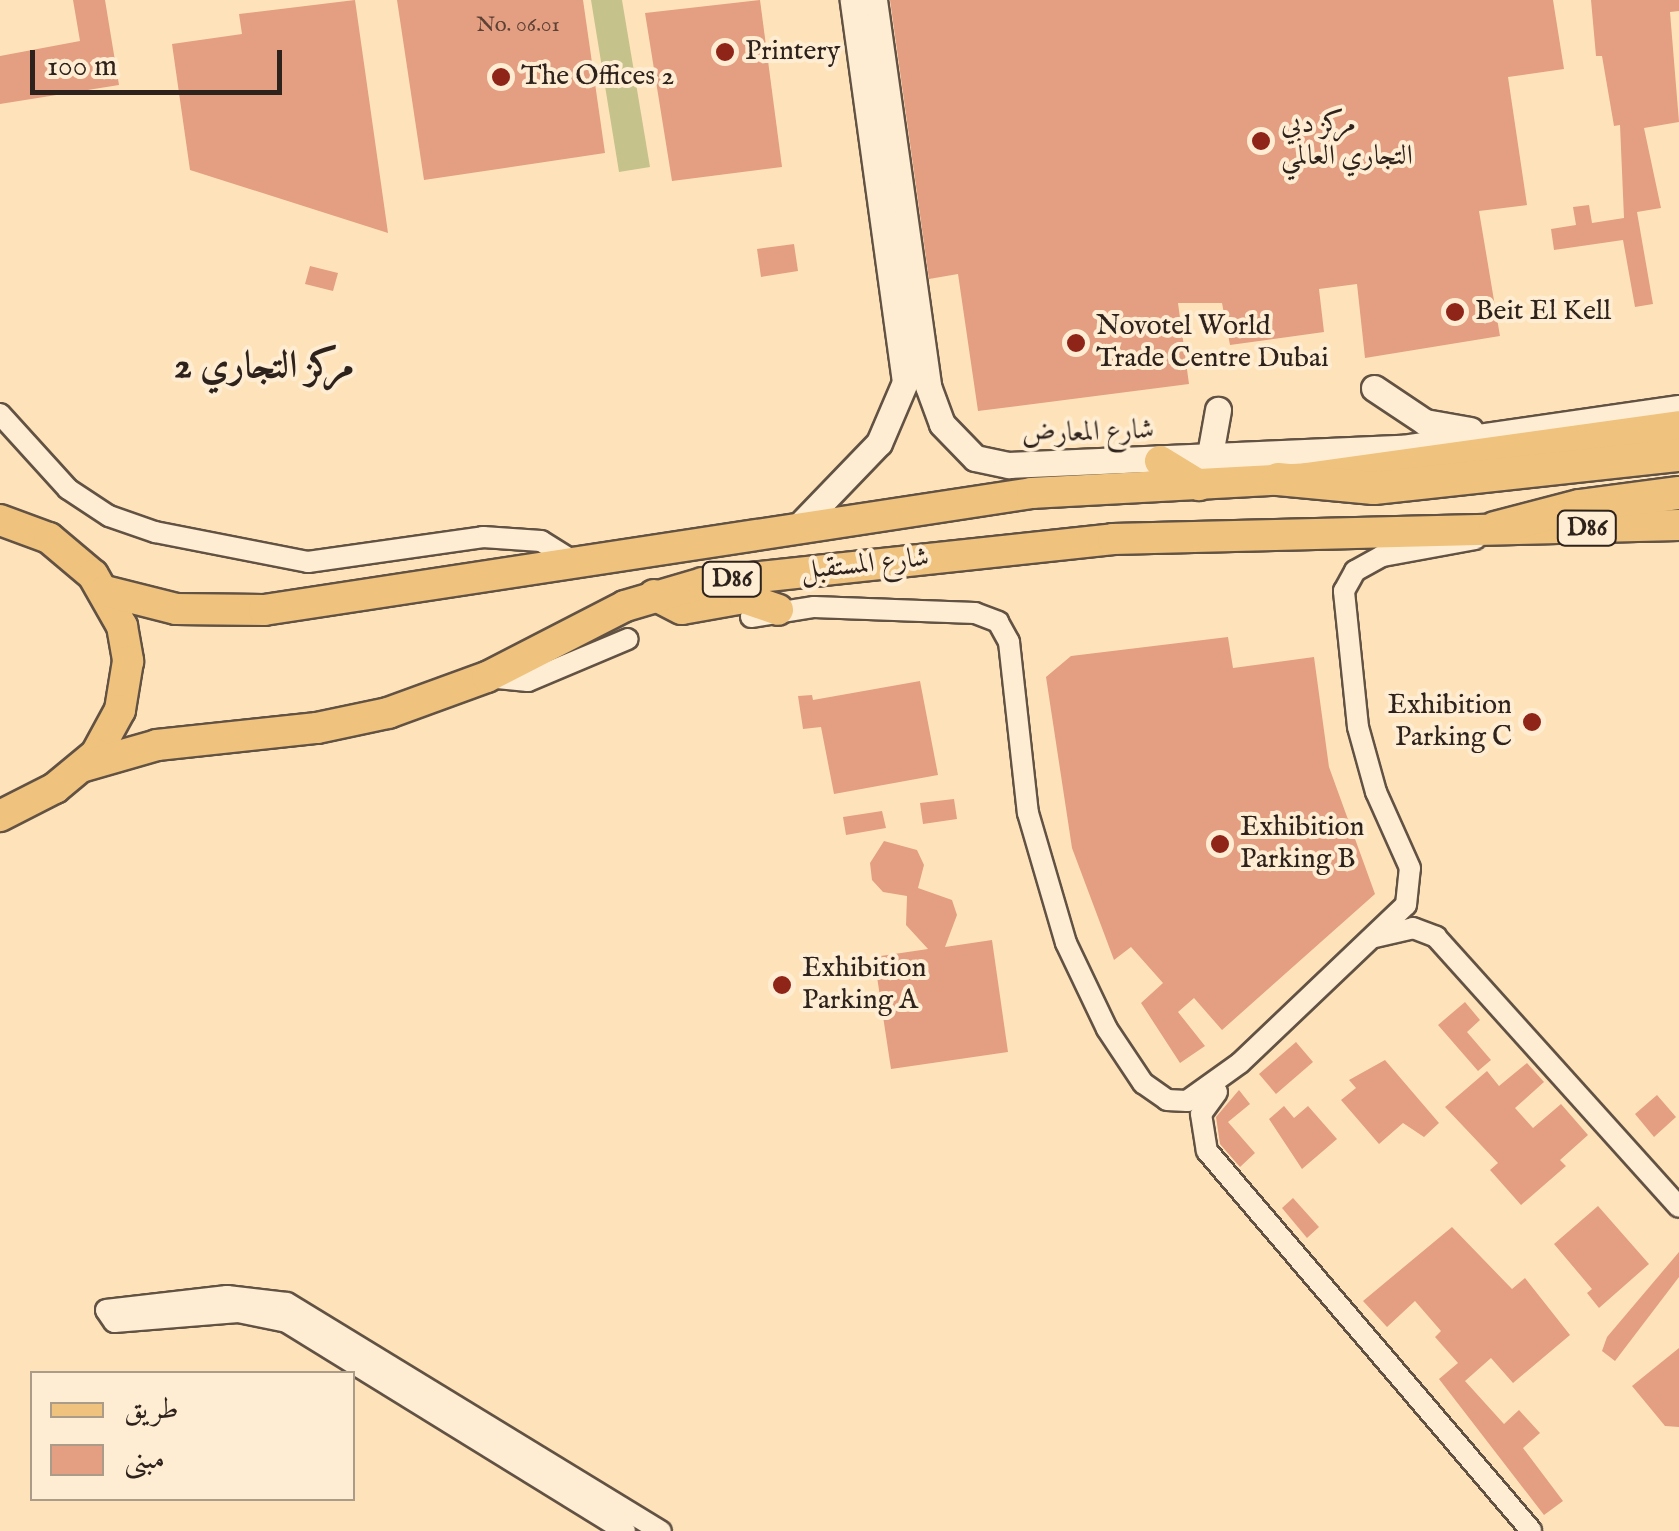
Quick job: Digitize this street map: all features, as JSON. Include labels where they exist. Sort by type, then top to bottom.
[{"type":"highway","points":[[1278,479],[1374,488],[1679,456]]},
{"type":"highway","points":[[1495,528],[1579,506],[1679,492]]},
{"type":"main road","name":"شارع المستقبل","points":[[105,591],[176,609],[237,612],[570,559],[1204,472],[1278,479],[1457,461],[1679,426]]},
{"type":"main road","points":[[1160,461],[1204,472]]},
{"type":"main road","points":[[949,506],[997,551]]},
{"type":"main road","points":[[0,520],[65,548],[105,591],[122,626],[127,677],[114,726],[84,766],[0,816]]},
{"type":"main road","name":"شارع المستقبل","points":[[84,766],[186,740],[352,721],[487,678],[654,595],[723,580],[1113,539],[1336,538],[1495,528],[1679,524]]},
{"type":"main road","points":[[654,595],[682,609],[744,598],[764,614]]},
{"type":"street","points":[[789,528],[879,443],[905,382],[853,0]]},
{"type":"street","name":"شارع المعارض","points":[[874,0],[928,386],[942,424],[965,452],[997,465],[1160,461]]},
{"type":"street","points":[[1374,388],[1400,410],[1438,426],[1520,430]]},
{"type":"street","points":[[1218,410],[1204,472],[1679,408]]},
{"type":"street","points":[[0,414],[25,449],[68,489],[109,516],[156,532],[308,562],[477,537],[541,541],[570,559]]},
{"type":"street","points":[[764,614],[975,612],[998,622],[1009,642],[1035,846],[1066,944],[1107,1028],[1143,1083],[1167,1100],[1196,1098],[1240,1063],[1406,905],[1412,878],[1358,726],[1344,591],[1361,565],[1457,545],[1495,528]]},
{"type":"street","points":[[487,678],[528,680],[628,639]]},
{"type":"street","points":[[1374,938],[1413,928],[1436,937],[1679,1207]]},
{"type":"street","points":[[1240,1063],[1205,1105],[1200,1124],[1208,1151],[1532,1531]]},
{"type":"street","points":[[625,1531],[287,1322],[238,1312],[114,1322],[106,1310],[228,1296],[297,1307],[661,1531]]},
{"type":"shaded area","points":[[591,0],[622,0],[650,167],[619,172]]},
{"type":"building","points":[[73,0],[105,0],[119,85],[0,104],[0,56],[80,41]]},
{"type":"building","points":[[355,0],[388,233],[190,170],[172,44],[242,34],[239,14]]},
{"type":"building","name":"The Offices 2","points":[[397,0],[583,0],[605,153],[424,180]]},
{"type":"building","points":[[760,0],[782,167],[672,181],[645,13]]},
{"type":"building","name":"مركز دبي التجاري العالمي","points":[[890,0],[1553,0],[1564,69],[1508,77],[1527,205],[1479,211],[1500,336],[1365,358],[1357,284],[1319,289],[1324,332],[1230,345],[1222,303],[1178,303],[1189,384],[978,411],[958,274],[929,279]]},
{"type":"building","points":[[1591,0],[1679,0],[1679,11],[1670,12],[1679,122],[1644,128],[1661,208],[1637,212],[1653,304],[1635,307],[1623,240],[1554,250],[1551,229],[1576,225],[1573,207],[1589,205],[1592,223],[1624,218],[1620,125],[1614,126],[1602,56],[1596,56]]},
{"type":"building","points":[[794,244],[798,271],[761,277],[757,249]]},
{"type":"building","points":[[310,266],[338,273],[333,291],[305,284]]},
{"type":"building","name":"Exhibition Parking B","points":[[1228,637],[1233,668],[1314,657],[1329,767],[1375,894],[1222,1030],[1194,998],[1178,1012],[1205,1046],[1180,1063],[1141,1003],[1163,983],[1131,947],[1114,960],[1072,848],[1046,677],[1071,656]]},
{"type":"building","points":[[920,681],[938,775],[834,794],[821,727],[803,729],[798,696],[812,695],[813,700]]},
{"type":"building","points":[[954,799],[957,819],[923,824],[920,803]]},
{"type":"building","points":[[882,811],[886,828],[846,835],[843,817]]},
{"type":"building","points":[[884,841],[917,850],[924,865],[918,888],[952,900],[957,915],[945,947],[992,940],[1008,1052],[891,1069],[874,957],[928,949],[906,925],[907,896],[883,892],[872,880],[870,863]]},
{"type":"building","points":[[1465,1002],[1480,1020],[1467,1032],[1491,1060],[1478,1071],[1438,1025]]},
{"type":"building","points":[[1296,1042],[1313,1062],[1276,1094],[1259,1074]]},
{"type":"building","points":[[1385,1060],[1439,1123],[1424,1137],[1403,1123],[1379,1144],[1341,1100],[1356,1088],[1349,1080]]},
{"type":"building","points":[[1527,1063],[1544,1082],[1515,1108],[1533,1128],[1561,1104],[1588,1135],[1560,1160],[1566,1166],[1521,1205],[1490,1170],[1498,1163],[1445,1107],[1487,1071],[1499,1086]]},
{"type":"building","points":[[1239,1090],[1250,1104],[1228,1122],[1255,1153],[1240,1167],[1220,1144],[1216,1117]]},
{"type":"building","points":[[1657,1095],[1676,1117],[1654,1137],[1635,1114]]},
{"type":"building","points":[[1284,1106],[1294,1118],[1308,1106],[1337,1139],[1302,1169],[1269,1119]]},
{"type":"building","points":[[1293,1198],[1319,1227],[1307,1238],[1282,1208]]},
{"type":"building","points":[[1598,1206],[1649,1264],[1599,1308],[1587,1293],[1592,1289],[1554,1244]]},
{"type":"building","points":[[1452,1227],[1512,1289],[1525,1278],[1570,1335],[1513,1383],[1491,1358],[1465,1381],[1504,1424],[1519,1410],[1540,1433],[1523,1448],[1563,1501],[1544,1515],[1439,1379],[1458,1363],[1435,1337],[1441,1331],[1415,1301],[1387,1327],[1363,1301]]},
{"type":"building","points":[[1679,1252],[1679,1277],[1615,1361],[1602,1351],[1607,1337]]},
{"type":"building","points":[[1679,1348],[1679,1427],[1665,1426],[1632,1386]]},
{"type":"place","name":"Printery","points":[[725,52]]},
{"type":"place","name":"The Offices 2","points":[[501,77]]},
{"type":"place","name":"مركز دبي التجاري العالمي","points":[[1261,141]]},
{"type":"place","name":"Beit El Kell","points":[[1455,312]]},
{"type":"place","name":"Novotel World Trade Centre Dubai","points":[[1076,343]]},
{"type":"place","name":"Exhibition Parking C","points":[[1532,722]]},
{"type":"place","name":"Exhibition Parking B","points":[[1220,844]]},
{"type":"place","name":"Exhibition Parking A","points":[[782,985]]},
{"type":"district","name":"مركز التجاري 2","points":[[264,368]]}]
